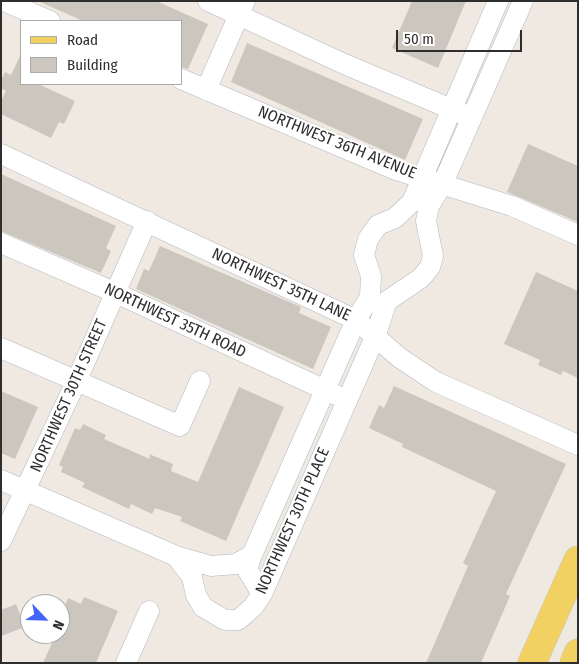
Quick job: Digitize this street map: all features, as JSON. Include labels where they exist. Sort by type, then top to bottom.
[{"type":"main road","points":[[532,663],[578,560]]},
{"type":"main road","points":[[574,663],[578,653]]},
{"type":"street","points":[[4,1],[48,20]]},
{"type":"street","points":[[208,1],[241,8],[472,118]]},
{"type":"street","name":"NORTHWEST 30TH PLACE","points":[[176,556],[211,566],[236,564],[252,556],[356,320],[370,297],[371,276],[364,255],[368,239],[378,225],[395,218],[412,202],[498,1]]},
{"type":"street","name":"NORTHWEST 30TH PLACE","points":[[176,556],[192,577],[196,595],[203,607],[225,620],[238,620],[253,607],[262,594],[375,337],[387,301],[422,278],[430,267],[433,256],[426,221],[429,206],[443,183],[523,1]]},
{"type":"street","points":[[206,90],[241,8]]},
{"type":"street","name":"NORTHWEST 36TH AVENUE","points":[[182,79],[396,170],[443,183],[512,206],[578,235]]},
{"type":"street","name":"NORTHWEST 35TH LANE","points":[[1,154],[356,320],[400,358],[436,382],[578,445]]},
{"type":"street","name":"NORTHWEST 30TH STREET","points":[[1,541],[76,382],[146,222]]},
{"type":"street","name":"NORTHWEST 35TH ROAD","points":[[1,244],[116,293],[324,391],[348,399]]},
{"type":"street","points":[[1,348],[180,426],[200,382]]},
{"type":"street","points":[[1,480],[176,556]]},
{"type":"street","points":[[252,556],[247,569],[262,594]]},
{"type":"street","points":[[126,663],[149,611]]},
{"type":"building","points":[[38,1],[156,1],[208,24],[188,69],[182,67],[182,20],[81,20]]},
{"type":"building","points":[[412,1],[466,1],[438,68],[392,48]]},
{"type":"building","points":[[247,43],[423,119],[405,160],[231,82]]},
{"type":"building","points":[[20,56],[20,85],[40,85],[75,101],[64,124],[59,122],[51,138],[1,114],[1,101],[6,91],[1,88],[1,80],[5,72],[11,75]]},
{"type":"building","points":[[528,144],[578,166],[578,222],[507,192]]},
{"type":"building","points":[[1,174],[116,226],[106,248],[111,251],[101,273],[1,231]]},
{"type":"building","points":[[160,246],[301,307],[299,313],[331,327],[313,369],[136,289],[144,269],[149,271]]},
{"type":"building","points":[[536,272],[578,291],[578,378],[563,371],[561,375],[538,365],[540,360],[504,344]]},
{"type":"building","points":[[394,386],[566,464],[506,594],[510,596],[481,663],[426,663],[468,566],[463,563],[496,491],[402,447],[403,444],[369,428],[379,405],[384,408]]},
{"type":"building","points":[[239,387],[284,407],[226,541],[180,521],[182,517],[155,508],[152,514],[131,504],[129,509],[82,487],[85,483],[61,472],[63,467],[59,465],[75,428],[80,430],[83,424],[106,435],[104,439],[150,459],[149,454],[173,464],[171,471],[198,482]]},
{"type":"building","points":[[1,391],[38,407],[15,459],[1,453]]},
{"type":"building","points":[[84,597],[118,611],[96,663],[43,663],[52,644],[70,644],[70,599],[81,604]]},
{"type":"building","points":[[16,604],[20,614],[20,629],[1,636],[1,610]]}]
